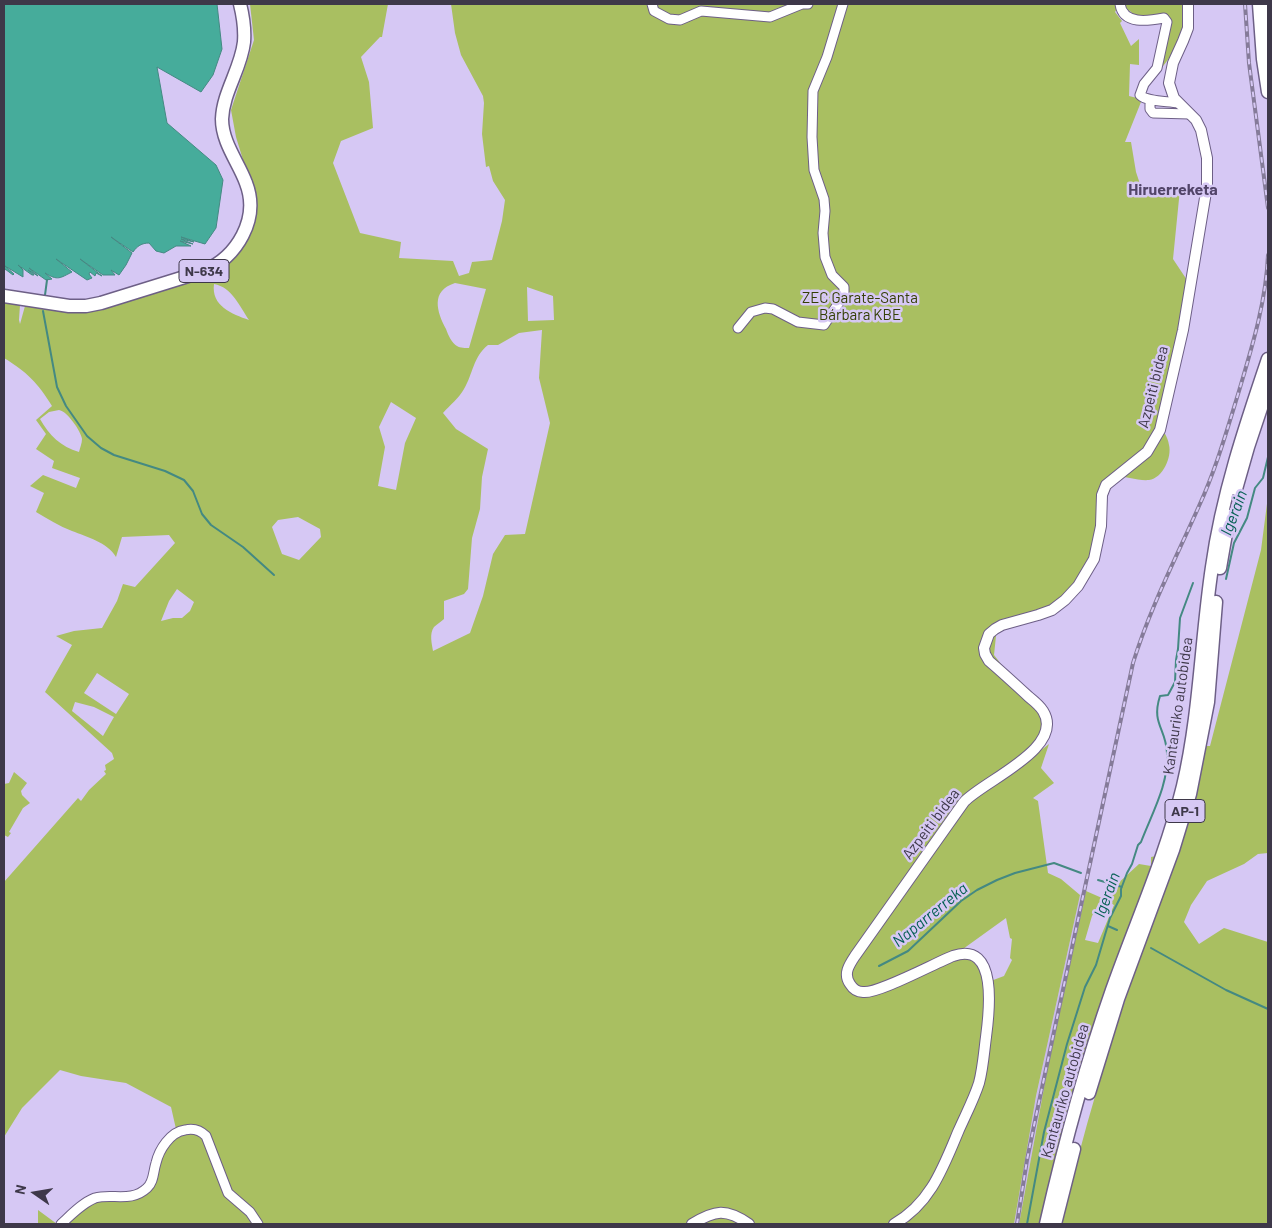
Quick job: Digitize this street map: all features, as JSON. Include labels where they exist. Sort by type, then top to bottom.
[{"type":"highway","name":"N-634","points":[[4,296],[69,306],[96,305],[206,270],[221,262],[232,252],[244,233],[251,207],[246,183],[227,142],[222,122],[224,101],[244,42],[240,4]]},
{"type":"highway","points":[[1259,4],[1262,59],[1268,92]]},
{"type":"highway","points":[[1268,4],[1268,26]]},
{"type":"highway","name":"Kantauriko autobidea","points":[[1046,1224],[1068,1134],[1090,1059],[1116,978],[1164,850],[1180,796],[1199,699],[1208,601],[1217,533],[1224,498],[1239,445],[1268,359]]},
{"type":"highway","name":"Kantauriko autobidea","points":[[1056,1224],[1079,1129],[1100,1055],[1128,972],[1171,856],[1190,794],[1208,702],[1216,603],[1226,534],[1243,464],[1268,387]]},
{"type":"main road","points":[[1170,86],[1170,73],[1173,63],[1188,28],[1188,4]]},
{"type":"main road","name":"Azpeiti bidea","points":[[894,1224],[918,1206],[935,1183],[977,1087],[982,1066],[989,1010],[988,979],[979,961],[971,955],[964,954],[954,955],[871,992],[861,992],[852,988],[848,980],[847,971],[855,956],[962,804],[977,790],[1037,748],[1045,733],[1046,718],[1043,710],[989,661],[984,648],[989,634],[1002,625],[1038,616],[1052,610],[1078,586],[1094,558],[1101,526],[1102,495],[1106,486],[1147,452],[1160,430],[1183,330],[1207,186],[1205,143],[1201,130],[1196,120],[1178,103],[1170,86]]},
{"type":"main road","points":[[692,1224],[709,1214],[721,1212],[735,1215],[749,1224]]},
{"type":"street","points":[[652,4],[654,12],[668,19],[680,20],[701,12],[770,17],[802,4],[808,4]]},
{"type":"street","points":[[738,328],[751,312],[765,308],[773,309],[798,322],[824,325],[844,295],[844,288],[832,275],[825,257],[823,234],[824,199],[814,170],[812,137],[814,91],[827,57],[843,4]]},
{"type":"street","points":[[1120,4],[1121,11],[1130,19],[1144,21],[1164,18],[1167,22],[1158,68],[1144,84],[1140,95],[1144,99],[1178,103]]},
{"type":"street","points":[[1160,100],[1170,86]]},
{"type":"street","points":[[1150,100],[1152,113],[1190,114]]},
{"type":"street","points":[[61,1224],[76,1210],[94,1199],[130,1196],[146,1189],[152,1182],[156,1161],[165,1144],[176,1132],[189,1129],[199,1131],[206,1136],[227,1191],[233,1199],[250,1212],[258,1224]]},
{"type":"shaded area","points":[[4,4],[217,4],[222,49],[213,75],[201,92],[157,67],[167,123],[216,165],[223,180],[216,228],[205,244],[181,237],[194,242],[181,239],[193,244],[180,241],[191,246],[176,246],[164,253],[156,251],[149,243],[146,243],[140,245],[133,252],[111,237],[132,253],[119,275],[111,270],[115,275],[103,275],[80,259],[102,276],[96,273],[95,276],[90,272],[89,274],[92,278],[87,280],[56,259],[72,272],[59,278],[45,273],[52,279],[46,280],[29,268],[38,276],[28,270],[34,275],[32,275],[18,265],[23,270],[23,277],[5,266],[14,274],[5,269],[4,273]]},
{"type":"shaded area","points":[[1086,891],[1048,1066],[1019,1224],[1014,1224],[1029,1131],[1044,1059],[1080,895]]},
{"type":"green space","name":"ZEC Garate-Santa Bárbara KBE","points":[[250,4],[388,4],[382,37],[361,57],[369,82],[373,128],[341,141],[333,163],[360,233],[401,242],[399,258],[453,261],[459,276],[469,273],[472,262],[492,260],[502,221],[505,200],[493,181],[489,166],[486,167],[482,134],[483,96],[461,55],[455,33],[451,4],[1184,4],[1182,32],[1176,48],[1159,71],[1170,24],[1134,15],[1130,11],[1118,7],[1115,12],[1122,21],[1120,23],[1131,46],[1139,39],[1139,65],[1130,64],[1129,96],[1137,98],[1141,102],[1125,142],[1131,142],[1136,172],[1143,193],[1180,189],[1173,259],[1189,283],[1157,420],[1168,442],[1170,450],[1168,461],[1158,475],[1149,480],[1114,476],[1099,513],[1089,561],[1068,591],[1051,605],[995,623],[994,655],[1044,716],[1035,755],[1049,744],[1041,768],[1054,783],[1033,798],[1038,801],[1048,873],[1061,879],[1080,895],[1036,1096],[1014,1224],[57,1224],[76,1207],[137,1190],[144,1186],[149,1180],[157,1148],[176,1129],[171,1107],[126,1083],[81,1076],[60,1070],[22,1108],[4,1137],[4,882],[78,798],[81,801],[89,790],[106,774],[104,771],[106,770],[105,765],[114,759],[112,753],[45,692],[72,645],[56,636],[74,631],[102,628],[117,601],[123,584],[135,587],[175,543],[169,535],[122,537],[116,557],[102,544],[63,527],[36,512],[44,493],[30,486],[43,475],[76,488],[80,478],[52,468],[54,461],[36,449],[46,434],[36,420],[52,406],[31,379],[4,358],[4,302],[20,305],[20,324],[25,306],[71,313],[91,311],[215,273],[236,257],[247,240],[253,224],[248,176],[236,137],[231,110],[254,40]],"holes":[[[455,283],[486,289],[469,348],[458,347],[450,339],[438,309],[439,297],[442,291]],[[214,284],[231,293],[249,320],[230,312],[216,298]],[[527,287],[553,296],[554,320],[528,321]],[[542,330],[539,378],[550,423],[525,534],[505,535],[493,554],[483,596],[470,633],[433,651],[432,633],[434,627],[444,619],[444,601],[464,594],[468,589],[472,538],[480,509],[482,477],[488,449],[456,429],[443,413],[462,392],[476,360],[488,345],[498,345],[519,333]],[[391,402],[416,418],[405,443],[396,490],[378,486],[385,447],[379,427]],[[59,410],[66,414],[81,435],[82,441],[79,452],[56,440],[40,419],[49,412]],[[298,517],[320,529],[321,537],[299,560],[282,554],[272,527],[278,520]],[[177,589],[194,602],[190,611],[182,618],[161,621],[169,601]],[[97,673],[129,694],[116,714],[84,693]],[[75,702],[94,707],[114,717],[103,736],[72,711]],[[1006,918],[1010,938],[1012,939],[1010,958],[1012,960],[1004,976],[988,982],[986,971],[964,954],[956,954]]]},
{"type":"green space","points":[[1268,496],[1268,853],[1258,854],[1244,864],[1207,881],[1191,905],[1184,922],[1199,944],[1224,928],[1268,942],[1268,1224],[1062,1224],[1078,1157],[1107,1057],[1144,945],[1185,833],[1206,746],[1210,746],[1261,550]]},
{"type":"green space","points":[[14,772],[27,783],[21,791],[22,795],[30,803],[23,808],[8,837],[4,835],[4,784],[9,783]]},
{"type":"green space","points":[[1156,856],[1114,968],[1041,1224],[1019,1224],[1048,1066],[1086,891],[1102,898],[1139,864],[1151,866],[1151,857]],"holes":[[[1102,898],[1114,905],[1098,943],[1085,940],[1092,916]]]},
{"type":"green space","points":[[38,1210],[57,1224],[38,1224]]},
{"type":"waterway","points":[[45,295],[47,280]]},
{"type":"waterway","points":[[43,311],[57,387],[66,406],[87,436],[101,448],[114,455],[165,471],[184,480],[193,491],[202,514],[211,525],[243,547],[274,575]]},
{"type":"waterway","name":"Igerain","points":[[1226,579],[1234,543],[1247,518],[1255,488],[1263,478],[1268,457]]},
{"type":"waterway","name":"Igerain","points":[[1027,1224],[1044,1132],[1067,1044],[1085,987],[1096,965],[1110,918],[1121,896],[1121,889],[1127,873],[1163,787],[1167,753],[1158,720],[1158,705],[1160,696],[1168,695],[1175,682],[1180,618],[1193,583]]},
{"type":"waterway","name":"Naparrerreka","points":[[879,966],[908,951],[961,901],[997,880],[1015,873],[1054,863],[1081,873]]},
{"type":"waterway","name":"Naparrerreka","points":[[1098,880],[1122,887]]},
{"type":"waterway","points":[[1108,926],[1117,930]]},
{"type":"waterway","points":[[1151,948],[1226,990],[1268,1009]]},
{"type":"railway","points":[[1245,4],[1249,63],[1268,208]]},
{"type":"railway","points":[[1017,1224],[1036,1116],[1133,663],[1155,603],[1205,492],[1221,449],[1258,324],[1267,273],[1268,255]]},
{"type":"district","name":"Hiruerreketa","points":[[1173,190]]}]
